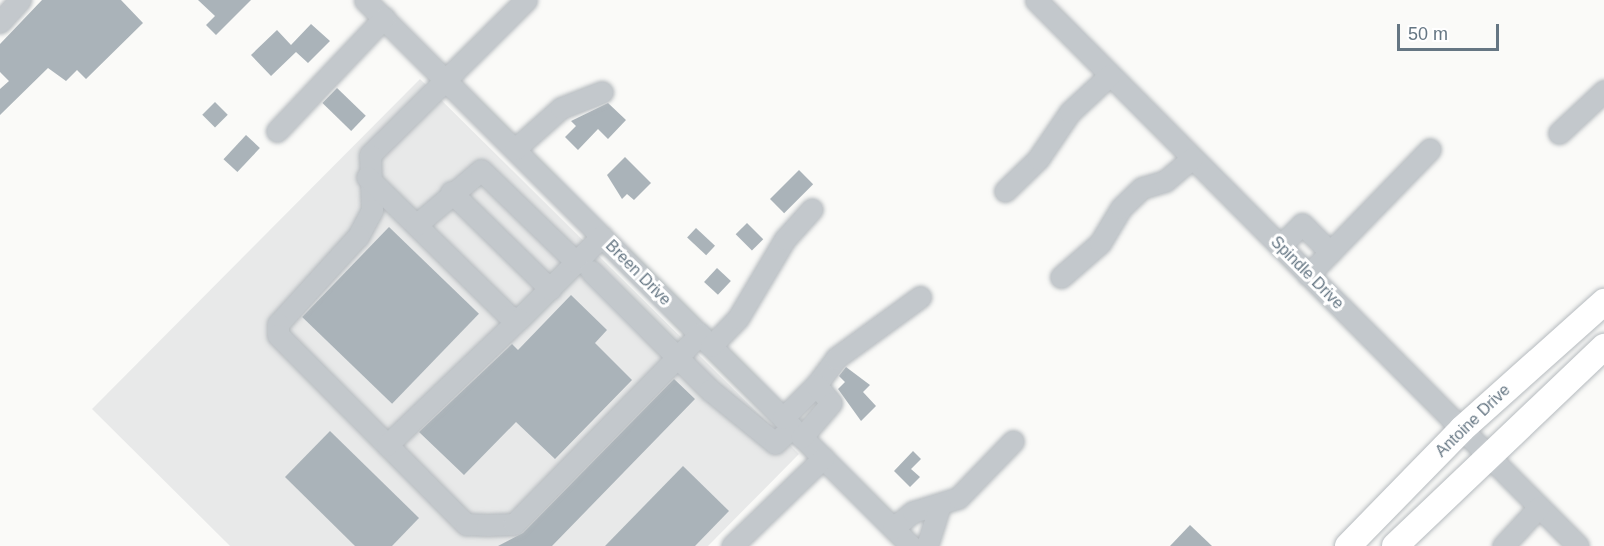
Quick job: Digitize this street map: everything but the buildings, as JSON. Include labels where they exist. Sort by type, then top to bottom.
[{"type":"main road","name":"Antoine Drive","points":[[1348,546],[1462,429],[1604,302]]},
{"type":"main road","name":"Antoine Drive","points":[[1395,546],[1487,455],[1604,347]]},
{"type":"street","points":[[0,22],[20,0]]},
{"type":"street","name":"Breen Drive","points":[[365,0],[911,546]]},
{"type":"street","points":[[526,0],[370,155],[367,177],[372,210],[358,236],[278,324],[278,335],[466,524],[514,524],[678,357],[738,318],[785,239],[812,209]]},
{"type":"street","name":"Spindle Drive","points":[[1036,0],[1578,546]]},
{"type":"street","points":[[277,131],[384,18]]},
{"type":"street","points":[[1005,191],[1038,159],[1070,112],[1110,75]]},
{"type":"street","points":[[1559,133],[1604,91]]},
{"type":"street","points":[[515,149],[561,108],[602,92]]},
{"type":"street","points":[[1308,275],[1430,149]]},
{"type":"street","points":[[1061,277],[1100,243],[1121,208],[1142,188],[1165,181],[1192,158]]},
{"type":"street","points":[[416,225],[451,192],[481,170],[615,294],[710,390],[749,419],[775,443],[792,427],[831,403],[816,385],[836,358],[920,297]]},
{"type":"street","points":[[367,177],[509,316],[519,319]]},
{"type":"street","points":[[451,192],[550,289]]},
{"type":"street","points":[[1280,246],[1302,224],[1330,252]]},
{"type":"street","points":[[387,445],[550,289],[584,267],[602,236]]},
{"type":"street","points":[[615,294],[636,270]]},
{"type":"street","points":[[749,419],[767,401]]},
{"type":"street","points":[[893,528],[914,512],[940,505],[966,492],[1012,441]]},
{"type":"street","points":[[732,546],[823,458]]},
{"type":"street","points":[[927,546],[940,505]]},
{"type":"street","points":[[1503,546],[1539,507]]},
{"type":"shaded area","points":[[420,79],[799,454],[708,546],[230,546],[92,409]]}]
